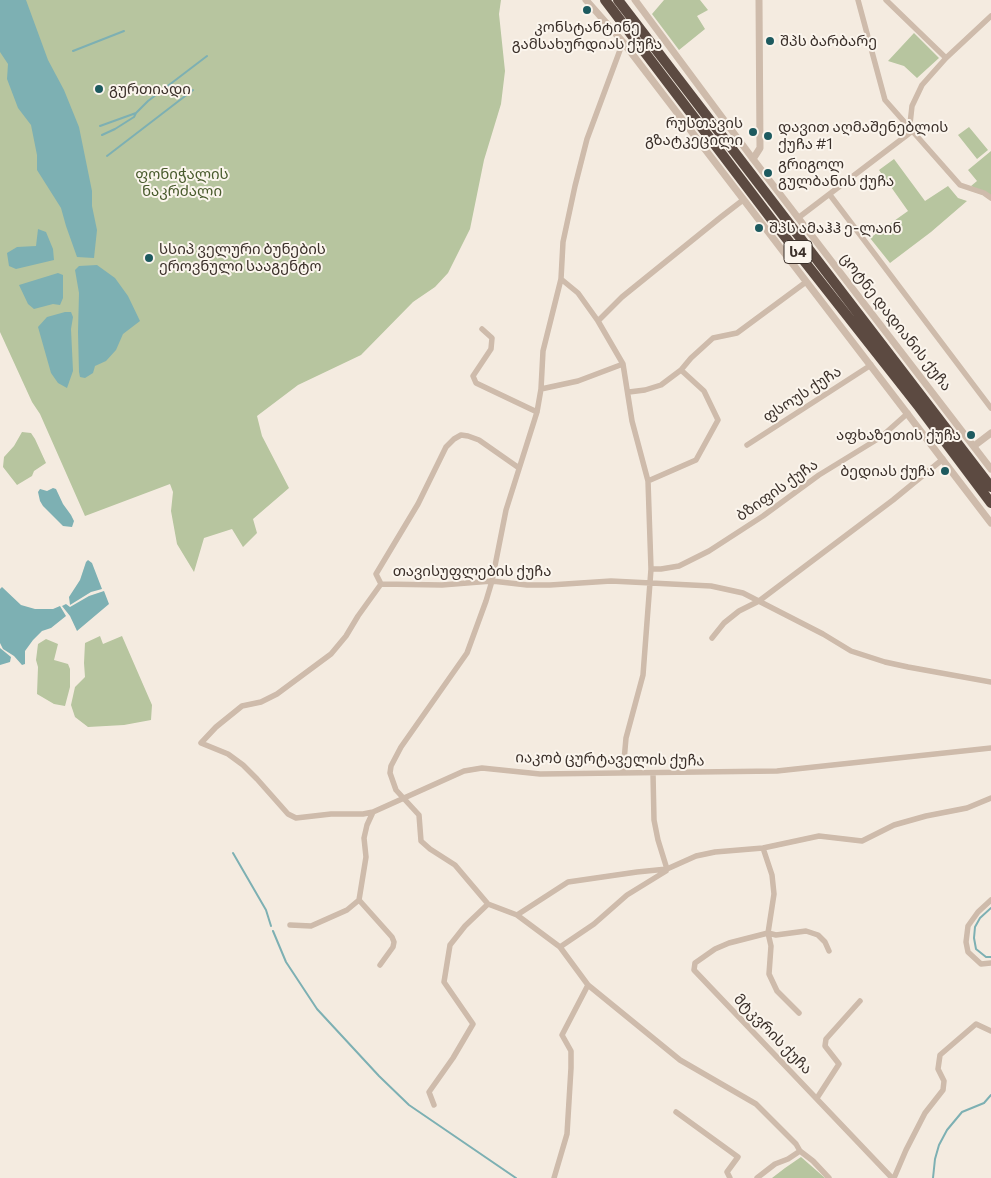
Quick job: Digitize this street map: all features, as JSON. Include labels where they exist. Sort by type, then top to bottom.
[{"type":"highway","points":[[598,0],[635,41]]},
{"type":"highway","name":"ს4","points":[[605,0],[775,224],[919,407],[991,503]]},
{"type":"highway","name":"ს4","points":[[618,0],[991,487]]},
{"type":"highway","points":[[624,0],[637,25]]},
{"type":"street","points":[[586,0],[623,42],[991,523]]},
{"type":"street","name":"ცოტნე დადიანის ქუჩა","points":[[635,0],[753,159],[991,469]]},
{"type":"street","points":[[753,159],[760,148],[759,0]]},
{"type":"street","points":[[858,0],[881,92],[885,100],[911,132],[920,138],[960,185],[984,193],[991,198]]},
{"type":"street","points":[[886,0],[946,58]]},
{"type":"street","points":[[911,132],[912,106],[916,95],[926,80],[946,58],[991,16]]},
{"type":"street","points":[[623,42],[587,139],[563,242],[561,279],[543,351],[541,390],[537,412],[506,510],[492,581],[467,654],[401,747],[391,766],[390,773],[396,790],[418,816],[421,841],[456,866],[488,904],[517,915],[560,948],[588,985],[680,1060],[756,1104],[796,1144],[800,1151],[830,1178]]},
{"type":"street","points":[[798,218],[911,132]]},
{"type":"street","points":[[830,195],[991,408]]},
{"type":"street","points":[[598,321],[630,291],[744,200]]},
{"type":"street","points":[[561,279],[578,293],[598,321],[623,364],[629,392],[632,422],[648,481],[651,569],[643,675],[626,738],[622,772]]},
{"type":"street","points":[[629,392],[661,385],[681,370],[713,338],[737,333],[806,282]]},
{"type":"street","points":[[482,329],[492,338],[491,349],[473,376],[476,382],[537,412]]},
{"type":"street","points":[[541,390],[578,382],[623,364]]},
{"type":"street","name":"ფსოუს ქუჩა","points":[[747,445],[871,365]]},
{"type":"street","points":[[648,481],[696,460],[718,420],[704,391],[681,370]]},
{"type":"street","name":"ბზიფის ქუჩა","points":[[651,569],[679,566],[709,551],[881,436],[908,413]]},
{"type":"street","points":[[974,446],[991,434]]},
{"type":"street","points":[[381,584],[376,574],[418,504],[446,447],[454,439],[461,435],[479,440],[519,468]]},
{"type":"street","points":[[712,638],[724,623],[739,612],[760,601],[893,500],[943,459]]},
{"type":"street","name":"თავისუფლების ქუჩა","points":[[373,812],[296,818],[288,814],[258,779],[243,765],[228,754],[202,743],[216,727],[242,706],[261,702],[277,694],[331,654],[346,636],[381,584],[442,585],[492,581],[527,584],[611,581],[711,586],[743,593],[823,634],[851,651],[885,662],[991,682]]},
{"type":"street","name":"იაკობ ცურტაველის ქუჩა","points":[[373,812],[464,771],[482,768],[540,774],[776,772],[991,748]]},
{"type":"street","points":[[653,774],[654,820],[667,870]]},
{"type":"street","points":[[560,948],[594,924],[627,895],[667,870],[696,856],[763,848],[819,836],[862,841],[894,825],[926,816],[967,808],[991,798]]},
{"type":"street","points":[[290,924],[311,926],[348,910],[359,900],[366,857],[364,838],[373,812]]},
{"type":"street","points":[[763,848],[772,875],[774,894],[768,933],[771,946],[769,974],[777,991],[799,1013]]},
{"type":"street","points":[[517,915],[568,882],[637,872],[667,870]]},
{"type":"street","points":[[359,900],[394,942],[393,947],[380,965]]},
{"type":"street","points":[[991,900],[978,912],[968,926],[966,942],[968,952],[981,964],[991,963]]},
{"type":"street","points":[[434,1105],[429,1092],[453,1058],[473,1024],[444,982],[450,945],[465,926],[488,904]]},
{"type":"street","points":[[768,933],[776,935],[806,931],[818,935],[825,942],[829,951]]},
{"type":"street","name":"მტკვრის ქუჩა","points":[[768,933],[729,943],[715,949],[695,963],[694,970],[893,1178]]},
{"type":"street","points":[[555,1178],[567,1134],[571,1068],[571,1051],[562,1035],[588,985]]},
{"type":"street","points":[[817,1098],[839,1064],[826,1046],[826,1039],[860,1001]]},
{"type":"street","points":[[893,1178],[925,1113],[943,1090],[944,1081],[938,1069],[940,1055],[976,1024],[991,1031]]},
{"type":"street","points":[[676,1112],[738,1157],[727,1172],[730,1178]]},
{"type":"street","points":[[757,1178],[776,1164],[800,1151]]},
{"type":"green space","name":"ფონიჭალის ნაკრძალი","points":[[0,0],[501,0],[499,14],[505,71],[501,104],[484,160],[470,229],[448,273],[435,287],[413,302],[361,355],[298,385],[257,416],[262,436],[289,488],[253,519],[257,533],[243,547],[232,529],[204,538],[194,572],[177,544],[171,511],[173,492],[170,484],[85,516],[40,414],[32,402],[0,332]]},
{"type":"green space","points":[[664,0],[700,0],[708,10],[697,16],[705,29],[679,50],[652,14]]},
{"type":"green space","points":[[914,33],[939,58],[917,78],[904,66],[888,61]]},
{"type":"green space","points":[[969,127],[988,150],[977,159],[958,135]]},
{"type":"green space","points":[[991,151],[991,196],[971,186],[977,181],[968,170]]},
{"type":"green space","points":[[894,159],[925,201],[948,186],[958,198],[967,201],[931,232],[890,263],[870,238],[908,211],[879,170]]},
{"type":"green space","points":[[22,432],[31,433],[46,463],[34,471],[32,476],[17,485],[3,467],[4,457],[14,446]]},
{"type":"green space","points":[[100,636],[103,644],[122,636],[152,705],[151,720],[124,725],[88,727],[75,717],[71,705],[75,687],[85,677],[85,643]]},
{"type":"green space","points":[[46,639],[58,644],[54,660],[68,664],[70,669],[70,687],[65,706],[54,704],[37,694],[38,667],[36,660],[38,644]]},
{"type":"green space","points":[[801,1157],[825,1178],[772,1178],[785,1168]]},
{"type":"water","points":[[0,0],[26,0],[48,60],[64,90],[79,127],[92,191],[92,206],[97,230],[94,258],[77,257],[61,208],[37,170],[37,155],[31,125],[18,108],[7,79],[8,64],[0,52]]},
{"type":"water","points":[[38,229],[46,232],[53,249],[54,260],[16,269],[9,266],[7,253],[17,247],[36,246]]},
{"type":"water","points":[[97,265],[115,278],[128,296],[140,321],[123,334],[116,350],[106,361],[95,366],[93,373],[85,378],[80,377],[79,372],[79,293],[75,270],[79,266]]},
{"type":"water","points":[[58,273],[63,275],[63,298],[60,305],[53,304],[34,309],[28,304],[19,285]]},
{"type":"water","points":[[71,312],[73,317],[71,329],[73,371],[67,388],[58,383],[51,373],[38,327],[47,317]]},
{"type":"water","points":[[53,488],[56,489],[74,521],[72,527],[63,526],[40,501],[38,492],[40,489],[47,491]]},
{"type":"water","points":[[88,560],[92,563],[102,589],[91,592],[70,605],[69,597],[80,580]]},
{"type":"water","points":[[2,587],[21,605],[35,609],[53,609],[60,606],[66,616],[51,628],[42,631],[33,640],[25,651],[25,664],[22,665],[14,656],[3,649],[0,643],[0,589]]},
{"type":"water","points":[[104,591],[109,604],[77,631],[70,616],[62,606],[66,604],[70,607],[89,596]]},
{"type":"water","points":[[0,648],[11,657],[10,662],[0,665]]},
{"type":"waterway","points":[[73,51],[124,31]]},
{"type":"waterway","points":[[100,126],[136,113],[148,101],[207,56]]},
{"type":"waterway","points":[[107,156],[193,90]]},
{"type":"waterway","points":[[102,135],[134,117],[136,113]]},
{"type":"waterway","points":[[233,853],[266,910],[271,926]]},
{"type":"waterway","points":[[991,908],[980,918],[975,927],[974,938],[976,949],[986,957],[991,957]]},
{"type":"waterway","points":[[273,931],[286,962],[317,1009],[379,1076],[409,1105],[516,1178]]},
{"type":"waterway","points":[[933,1178],[939,1145],[947,1130],[962,1112],[984,1103],[991,1095]]},
{"type":"place","name":"კონსტანტინე გამსახურდიას ქუჩა","points":[[587,10]]},
{"type":"place","name":"შპს ბარბარე","points":[[770,41]]},
{"type":"place","name":"გურთიადი","points":[[99,89]]},
{"type":"place","name":"რუსთავის გზატკეცილი","points":[[753,132]]},
{"type":"place","name":"დავით აღმაშენებლის ქუჩა #1","points":[[768,136]]},
{"type":"place","name":"გრიგოლ გულბანის ქუჩა","points":[[768,173]]},
{"type":"place","name":"შპს ამაჰჰ ე-ლაინ","points":[[759,228]]},
{"type":"place","name":"სსიპ ველური ბუნების ეროვნული სააგენტო","points":[[149,258]]},
{"type":"place","name":"აფხაზეთის ქუჩა","points":[[971,435]]},
{"type":"place","name":"ბედიას ქუჩა","points":[[945,471]]}]
